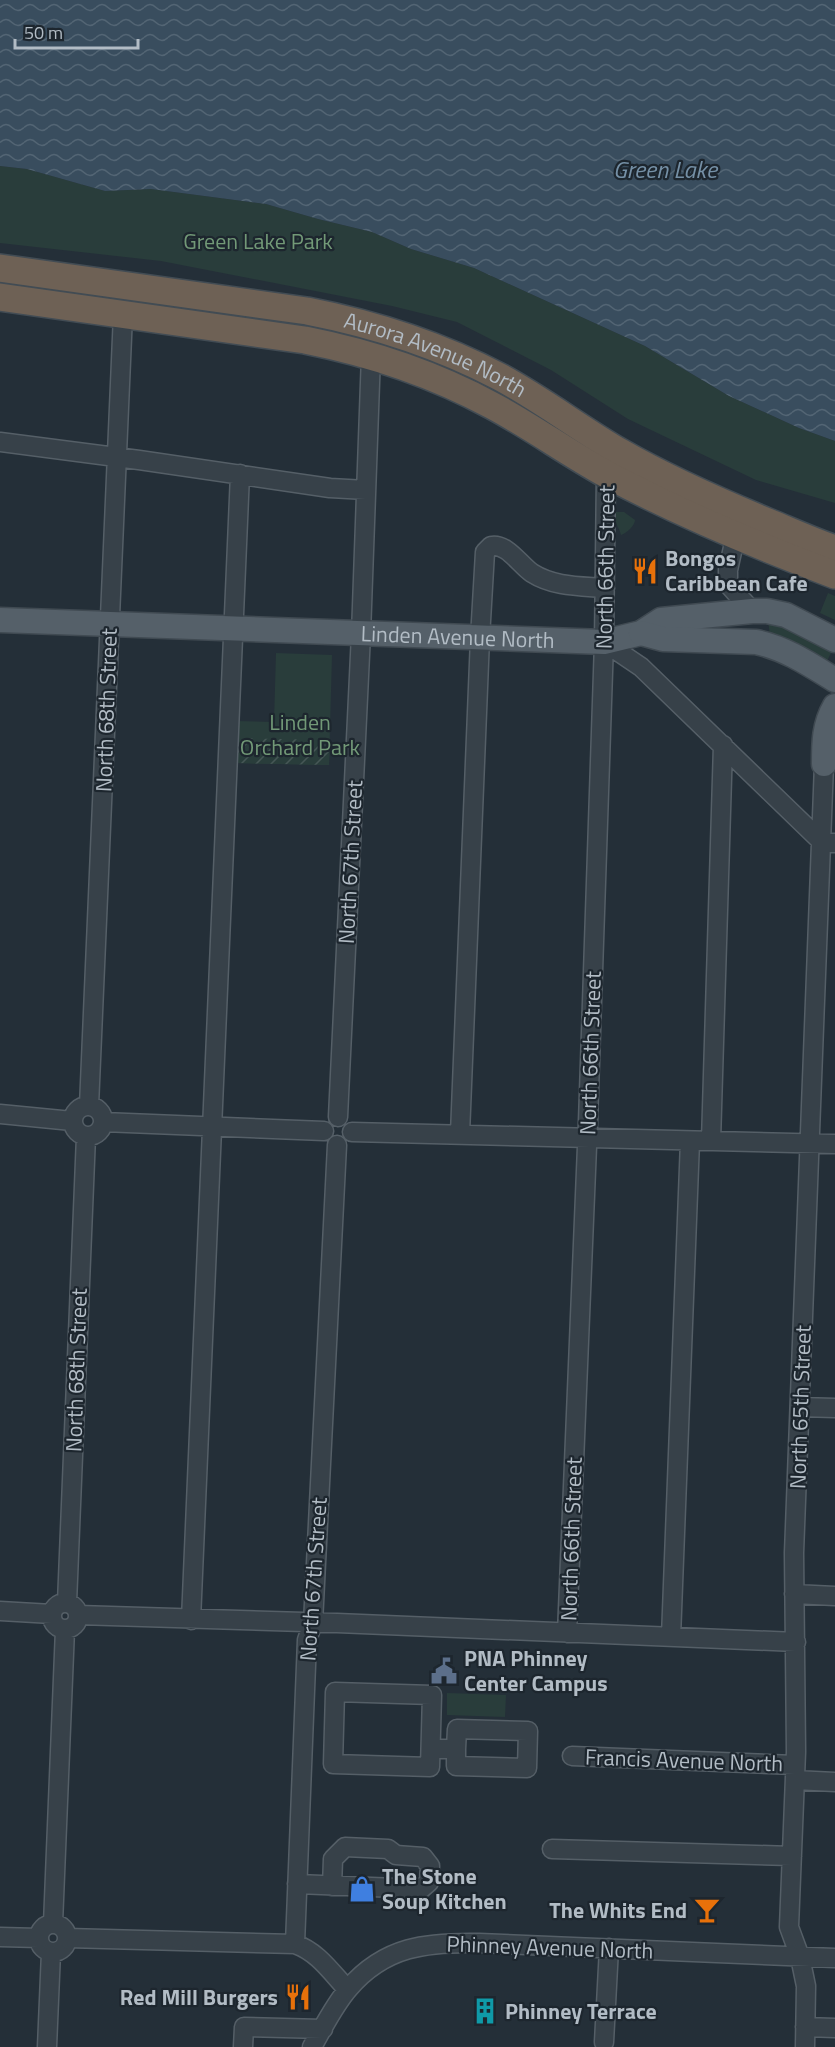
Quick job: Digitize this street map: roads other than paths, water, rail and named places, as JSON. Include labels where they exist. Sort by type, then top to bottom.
[{"type":"highway","name":"Aurora Avenue North","points":[[0,268],[307,311],[341,317],[406,336],[449,353],[501,378],[619,451],[668,477],[718,501],[833,545]]},
{"type":"highway","name":"Aurora Avenue North","points":[[0,297],[305,340],[371,356],[422,373],[471,394],[606,474],[736,534],[835,575]]},
{"type":"main road","points":[[752,611],[756,642]]},
{"type":"main road","points":[[641,633],[661,620],[767,611],[786,615],[835,640]]},
{"type":"main road","name":"Linden Avenue North","points":[[0,620],[604,642],[641,633]]},
{"type":"main road","points":[[641,633],[663,639],[756,642],[779,648],[835,680]]},
{"type":"main road","points":[[824,764],[825,733],[828,719],[835,706]]},
{"type":"main road","points":[[824,764],[835,725]]},
{"type":"street","name":"North 68th Street","points":[[89,1106],[123,314]]},
{"type":"street","name":"North 67th Street","points":[[338,1117],[361,634],[371,356]]},
{"type":"street","points":[[0,442],[330,488],[366,490]]},
{"type":"street","points":[[191,1620],[240,474]]},
{"type":"street","name":"North 66th Street","points":[[567,1633],[604,642],[606,474]]},
{"type":"street","points":[[736,534],[728,570],[728,584],[752,611]]},
{"type":"street","points":[[460,1134],[484,556],[491,546],[501,547],[526,569],[549,582],[605,588]]},
{"type":"street","points":[[604,642],[641,667],[828,842]]},
{"type":"street","points":[[711,1141],[723,745]]},
{"type":"street","name":"North 65th Street","points":[[805,2047],[806,1986],[800,1957],[789,1928],[795,1773],[794,1554],[809,1144],[828,842],[824,764]]},
{"type":"street","points":[[89,1106],[100,1113],[103,1122],[95,1135],[86,1136],[75,1131],[72,1121],[79,1108],[89,1106]]},
{"type":"street","points":[[0,1114],[72,1121]]},
{"type":"street","points":[[338,1117],[347,1121],[352,1132],[348,1141],[337,1145],[328,1141],[324,1131],[330,1120],[338,1117]]},
{"type":"street","points":[[103,1122],[324,1131]]},
{"type":"street","points":[[352,1132],[835,1144]]},
{"type":"street","name":"North 68th Street","points":[[66,1611],[86,1136]]},
{"type":"street","points":[[671,1637],[690,1141]]},
{"type":"street","name":"North 67th Street","points":[[295,1944],[307,1640],[313,1623],[337,1145]]},
{"type":"street","points":[[800,1407],[835,1408]]},
{"type":"street","points":[[794,1594],[835,1596]]},
{"type":"street","points":[[0,1611],[66,1611],[191,1620],[796,1642]]},
{"type":"street","points":[[53,1924],[65,1629],[55,1624],[66,1611]]},
{"type":"street","points":[[302,1748],[333,1757],[430,1767],[432,1695],[335,1692],[333,1757]]},
{"type":"street","points":[[430,1749],[456,1749]]},
{"type":"street","name":"Francis Avenue North","points":[[572,1756],[795,1773],[835,1782]]},
{"type":"street","points":[[297,1884],[332,1886],[421,1889],[429,1882],[430,1866],[423,1857],[396,1855],[388,1849],[345,1847],[333,1859],[332,1886]]},
{"type":"street","points":[[552,1849],[792,1856]]},
{"type":"street","points":[[0,1937],[45,1945],[63,1948],[67,1938],[63,1928],[53,1924],[42,1929],[45,1945],[47,2047]]},
{"type":"street","points":[[67,1938],[295,1944],[307,1948],[317,1956],[347,1989]]},
{"type":"street","name":"Phinney Avenue North","points":[[312,2047],[347,1989],[363,1973],[383,1958],[428,1944],[451,1942],[835,1958]]},
{"type":"street","points":[[604,2042],[609,1948]]},
{"type":"street","points":[[243,2047],[244,2027],[323,2029]]},
{"type":"street","points":[[805,2027],[835,2028]]},
{"type":"water","name":"Green Lake","points":[[0,0],[835,0],[835,441],[799,428],[729,396],[645,346],[474,268],[411,249],[372,232],[266,204],[151,189],[105,191],[27,169],[0,166]]},
{"type":"place","name":"Bongos Caribbean Cafe","points":[[645,571]]},
{"type":"place","name":"PNA Phinney Center Campus","points":[[444,1671]]},
{"type":"place","name":"The Stone Soup Kitchen","points":[[362,1889]]},
{"type":"place","name":"The Whits End","points":[[707,1910]]},
{"type":"place","name":"Red Mill Burgers","points":[[298,1997]]},
{"type":"place","name":"Phinney Terrace","points":[[485,2011]]},
{"type":"park label","name":"Green Lake Park","points":[[258,241]]},
{"type":"park label","name":"Linden Orchard Park","points":[[300,734]]}]
